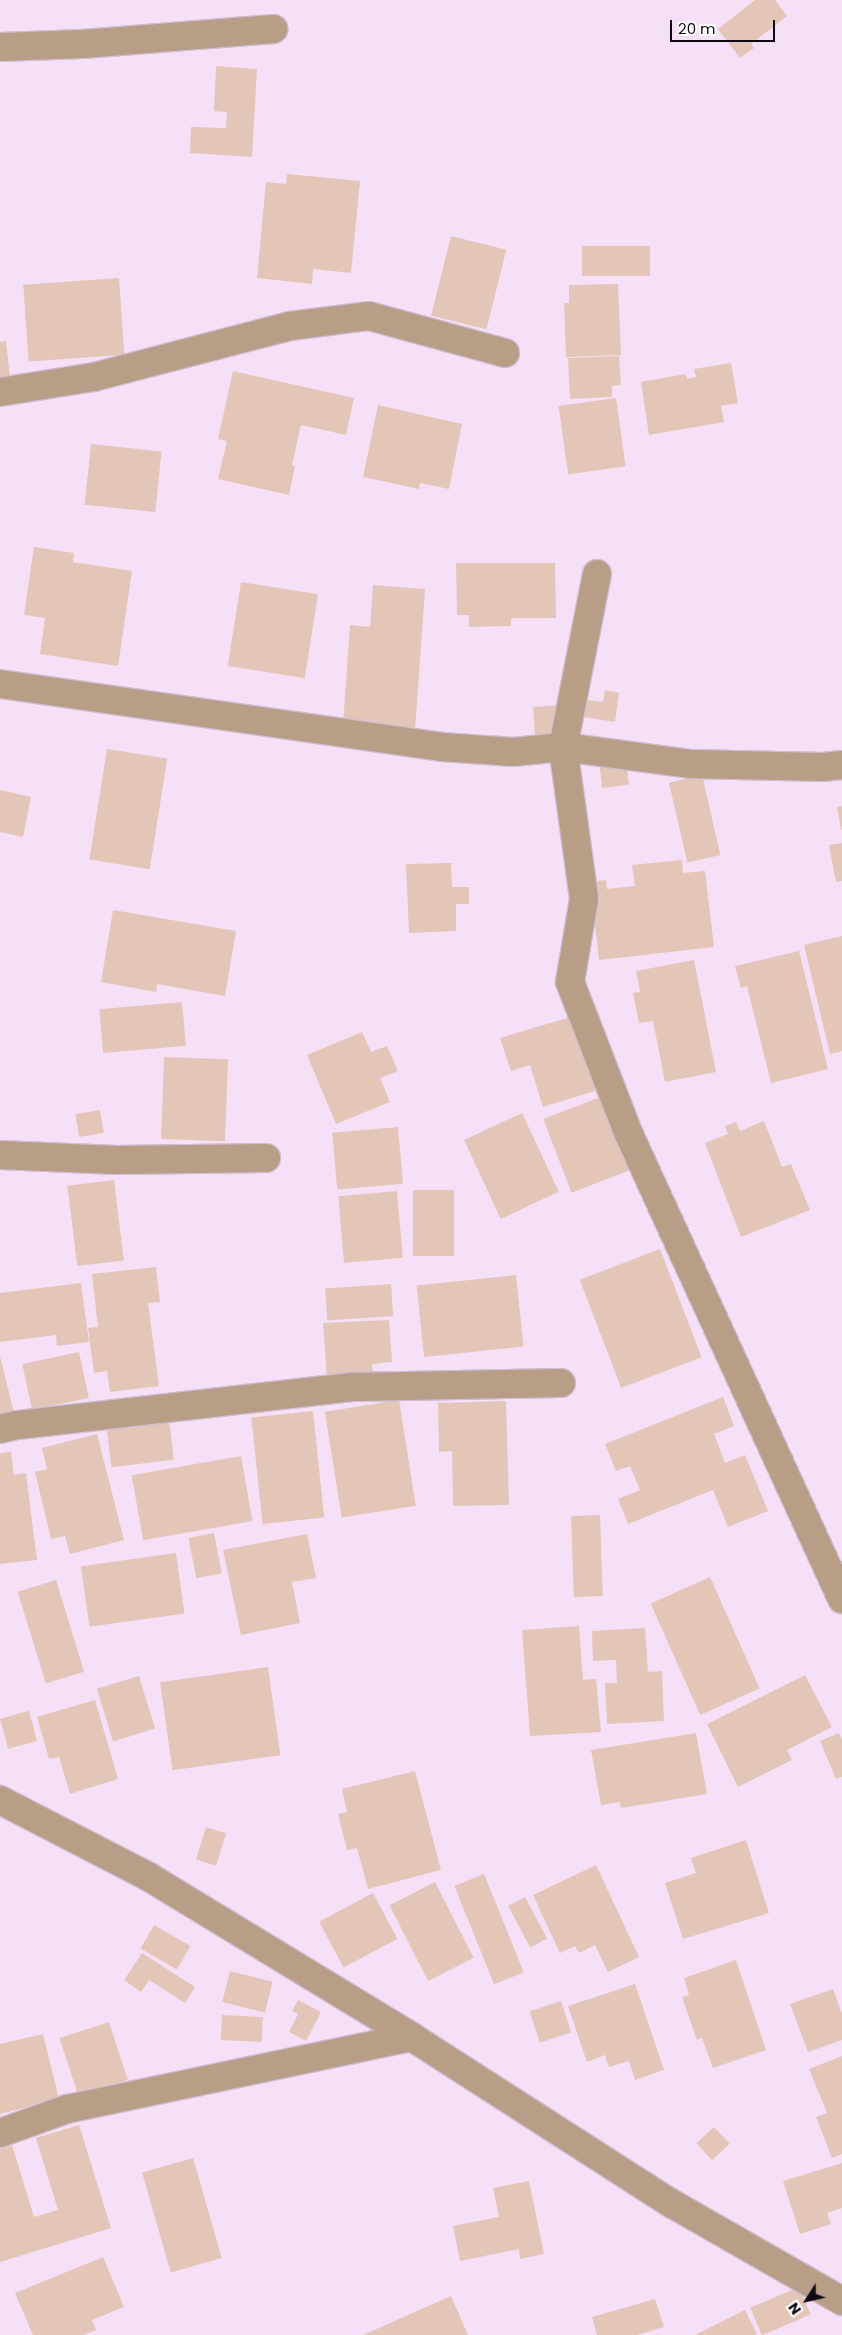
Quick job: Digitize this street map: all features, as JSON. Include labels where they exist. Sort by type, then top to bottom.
[{"type":"street","points":[[0,47],[83,44],[273,29]]},
{"type":"street","points":[[0,392],[94,377],[290,326],[369,316],[505,353]]},
{"type":"street","points":[[598,574],[563,747],[584,900],[570,982],[626,1130],[842,1599]]},
{"type":"street","points":[[0,684],[395,742],[514,752],[563,747],[690,764],[823,767],[842,765]]},
{"type":"street","points":[[0,1155],[116,1160],[266,1158]]},
{"type":"street","points":[[0,1429],[18,1425],[354,1387],[561,1383]]},
{"type":"street","points":[[0,1800],[150,1877],[412,2037],[671,2203],[842,2301]]},
{"type":"street","points":[[0,2133],[67,2109],[412,2037]]},
{"type":"building","points":[[755,0],[775,0],[787,16],[751,44],[754,48],[740,58],[718,29]]},
{"type":"building","points":[[216,66],[257,69],[252,157],[190,153],[191,127],[226,128],[227,112],[214,111]]},
{"type":"building","points":[[287,174],[360,181],[351,273],[313,269],[312,284],[257,278],[266,182],[286,184]]},
{"type":"building","points":[[451,236],[506,250],[486,329],[431,316]]},
{"type":"building","points":[[582,246],[650,246],[650,276],[582,276]]},
{"type":"building","points":[[119,278],[124,355],[29,362],[23,285]]},
{"type":"building","points":[[618,284],[621,355],[566,357],[564,303],[569,303],[569,285]]},
{"type":"building","points":[[6,341],[10,378],[0,379],[0,342]]},
{"type":"building","points":[[619,356],[621,385],[612,386],[612,397],[570,399],[568,358]]},
{"type":"building","points":[[731,363],[738,403],[721,406],[724,422],[649,435],[641,382],[686,374],[687,379],[696,377],[694,369]]},
{"type":"building","points":[[233,371],[354,398],[346,435],[301,425],[292,465],[295,466],[289,495],[218,479],[227,441],[218,439]]},
{"type":"building","points":[[616,398],[626,466],[568,474],[559,406]]},
{"type":"building","points":[[378,405],[462,424],[449,489],[420,483],[419,489],[363,477]]},
{"type":"building","points":[[91,444],[162,451],[155,512],[85,505]]},
{"type":"building","points":[[34,547],[74,553],[73,562],[132,571],[118,666],[40,654],[45,618],[24,615]]},
{"type":"building","points":[[456,563],[555,563],[556,618],[511,618],[511,626],[469,627],[469,615],[457,615]]},
{"type":"building","points":[[241,582],[318,594],[305,678],[228,666]]},
{"type":"building","points":[[373,585],[425,589],[415,731],[343,725],[350,625],[370,627]]},
{"type":"building","points":[[605,690],[619,693],[615,722],[584,717],[586,700],[603,702]]},
{"type":"building","points":[[560,705],[562,737],[535,739],[533,707]]},
{"type":"building","points":[[107,749],[167,759],[150,869],[89,860]]},
{"type":"building","points":[[626,760],[629,785],[602,788],[599,763]]},
{"type":"building","points":[[702,775],[720,855],[687,863],[669,783]]},
{"type":"building","points":[[0,790],[31,797],[23,837],[0,832]]},
{"type":"building","points":[[842,806],[842,830],[841,830],[837,807]]},
{"type":"building","points":[[842,843],[842,881],[836,882],[829,845]]},
{"type":"building","points":[[682,860],[683,873],[705,871],[714,947],[599,960],[590,882],[606,880],[607,889],[635,886],[632,865]]},
{"type":"building","points":[[451,863],[452,887],[469,887],[469,904],[456,904],[456,931],[409,933],[406,864]]},
{"type":"building","points":[[113,910],[236,931],[225,996],[157,984],[156,992],[101,982]]},
{"type":"building","points":[[842,936],[842,1051],[830,1054],[804,945]]},
{"type":"building","points":[[799,951],[828,1069],[771,1083],[747,986],[741,988],[735,966]]},
{"type":"building","points":[[694,960],[716,1072],[665,1082],[653,1021],[639,1023],[633,993],[640,992],[636,971]]},
{"type":"building","points":[[182,1002],[186,1046],[103,1053],[99,1009]]},
{"type":"building","points":[[574,1016],[598,1090],[543,1107],[530,1065],[511,1071],[500,1038]]},
{"type":"building","points":[[362,1032],[371,1052],[387,1046],[398,1071],[380,1078],[390,1102],[336,1124],[307,1055]]},
{"type":"building","points":[[164,1057],[228,1059],[225,1141],[161,1139]]},
{"type":"building","points":[[603,1096],[631,1170],[572,1193],[543,1119]]},
{"type":"building","points":[[100,1110],[104,1133],[79,1137],[75,1114]]},
{"type":"building","points":[[522,1113],[559,1192],[501,1219],[464,1140]]},
{"type":"building","points":[[764,1121],[782,1167],[791,1164],[810,1210],[741,1237],[705,1143],[728,1134],[725,1126],[736,1122],[740,1131]]},
{"type":"building","points":[[398,1127],[403,1184],[337,1190],[332,1133]]},
{"type":"building","points":[[114,1180],[124,1260],[77,1266],[67,1186]]},
{"type":"building","points":[[413,1190],[454,1190],[454,1256],[413,1256]]},
{"type":"building","points":[[397,1191],[403,1258],[344,1263],[338,1196]]},
{"type":"building","points":[[660,1249],[702,1357],[621,1388],[580,1280]]},
{"type":"building","points":[[156,1267],[160,1302],[148,1303],[159,1386],[110,1392],[107,1371],[94,1373],[88,1328],[98,1327],[92,1274]]},
{"type":"building","points":[[516,1275],[524,1347],[424,1357],[417,1285]]},
{"type":"building","points":[[81,1283],[89,1342],[57,1346],[56,1335],[0,1342],[0,1293]]},
{"type":"building","points":[[391,1284],[393,1316],[327,1321],[325,1289]]},
{"type":"building","points":[[389,1320],[392,1362],[372,1364],[373,1374],[327,1377],[323,1323]]},
{"type":"building","points":[[79,1352],[89,1398],[32,1410],[22,1364]]},
{"type":"building","points":[[0,1356],[14,1413],[0,1416]]},
{"type":"building","points":[[723,1397],[734,1426],[714,1434],[725,1463],[745,1455],[768,1511],[728,1527],[713,1490],[628,1524],[618,1499],[640,1490],[630,1466],[616,1471],[605,1444]]},
{"type":"building","points":[[399,1400],[416,1506],[342,1517],[325,1412]]},
{"type":"building","points":[[506,1401],[509,1505],[453,1506],[452,1451],[439,1452],[438,1403]]},
{"type":"building","points":[[313,1411],[324,1517],[263,1524],[251,1417]]},
{"type":"building","points":[[169,1419],[174,1460],[111,1467],[106,1427]]},
{"type":"building","points":[[97,1434],[124,1540],[70,1554],[65,1536],[51,1539],[35,1472],[47,1469],[42,1448]]},
{"type":"building","points":[[11,1452],[14,1475],[26,1473],[37,1560],[0,1564],[0,1453]]},
{"type":"building","points":[[241,1456],[252,1521],[143,1540],[132,1475]]},
{"type":"building","points":[[600,1515],[603,1596],[574,1597],[571,1516]]},
{"type":"building","points":[[214,1533],[222,1573],[196,1578],[188,1538]]},
{"type":"building","points":[[307,1534],[316,1578],[292,1582],[300,1623],[241,1635],[223,1550]]},
{"type":"building","points":[[176,1553],[184,1613],[89,1627],[81,1566]]},
{"type":"building","points":[[710,1577],[760,1688],[700,1715],[651,1603]]},
{"type":"building","points":[[56,1580],[84,1672],[46,1684],[18,1592]]},
{"type":"building","points":[[579,1626],[583,1680],[596,1679],[601,1732],[530,1736],[522,1630]]},
{"type":"building","points":[[645,1628],[648,1672],[662,1671],[664,1721],[607,1724],[605,1683],[617,1683],[616,1660],[593,1661],[592,1631]]},
{"type":"building","points":[[268,1667],[280,1755],[172,1770],[160,1682]]},
{"type":"building","points":[[805,1675],[832,1727],[787,1750],[792,1760],[738,1787],[707,1724]]},
{"type":"building","points":[[139,1676],[155,1729],[113,1741],[97,1689]]},
{"type":"building","points":[[95,1700],[118,1779],[70,1794],[59,1757],[49,1759],[37,1717]]},
{"type":"building","points":[[29,1711],[37,1741],[8,1749],[0,1719]]},
{"type":"building","points":[[696,1733],[707,1794],[621,1808],[620,1802],[601,1805],[591,1750]]},
{"type":"building","points":[[839,1733],[842,1740],[842,1777],[836,1779],[820,1741]]},
{"type":"building","points":[[415,1771],[441,1870],[368,1889],[357,1848],[347,1850],[338,1814],[347,1812],[342,1789]]},
{"type":"building","points":[[206,1827],[226,1833],[216,1866],[196,1860]]},
{"type":"building","points":[[746,1840],[769,1913],[683,1939],[665,1883],[696,1873],[691,1858]]},
{"type":"building","points":[[596,1865],[639,1957],[608,1972],[595,1945],[579,1953],[575,1946],[560,1953],[533,1895]]},
{"type":"building","points":[[484,1874],[524,1972],[494,1984],[454,1886]]},
{"type":"building","points":[[435,1882],[474,1958],[428,1981],[390,1905]]},
{"type":"building","points":[[373,1893],[397,1939],[344,1968],[319,1922]]},
{"type":"building","points":[[525,1897],[547,1938],[530,1947],[508,1906]]},
{"type":"building","points":[[154,1925],[190,1946],[177,1969],[140,1948]]},
{"type":"building","points":[[142,1953],[195,1987],[185,2003],[149,1980],[141,1992],[124,1980]]},
{"type":"building","points":[[736,1960],[766,2050],[713,2068],[702,2038],[697,2040],[682,1997],[689,1995],[684,1978]]},
{"type":"building","points":[[230,1971],[273,1982],[265,2013],[222,2002]]},
{"type":"building","points":[[635,1984],[664,2070],[635,2080],[629,2061],[609,2067],[605,2055],[587,2062],[568,2006]]},
{"type":"building","points":[[833,1989],[842,2014],[842,2040],[808,2052],[790,2004]]},
{"type":"building","points":[[298,2000],[321,2012],[306,2041],[289,2032],[298,2014],[292,2011]]},
{"type":"building","points":[[561,2001],[571,2032],[540,2043],[530,2011]]},
{"type":"building","points":[[222,2015],[263,2017],[262,2042],[221,2040]]},
{"type":"building","points":[[109,2022],[128,2080],[78,2096],[60,2038]]},
{"type":"building","points":[[43,2034],[59,2099],[0,2114],[0,2044]]},
{"type":"building","points":[[842,2056],[842,2154],[832,2158],[816,2117],[827,2113],[809,2069]]},
{"type":"building","points":[[79,2125],[111,2228],[0,2262],[0,2149],[12,2145],[34,2217],[58,2210],[36,2138]]},
{"type":"building","points":[[714,2127],[730,2144],[712,2160],[696,2143]]},
{"type":"building","points":[[193,2158],[222,2258],[171,2273],[142,2173]]},
{"type":"building","points":[[842,2163],[842,2208],[827,2213],[831,2224],[800,2234],[783,2181]]},
{"type":"building","points":[[529,2181],[544,2254],[520,2259],[519,2249],[460,2261],[453,2226],[499,2217],[493,2188]]},
{"type":"building","points":[[103,2257],[124,2307],[92,2320],[96,2330],[83,2335],[33,2335],[15,2293]]},
{"type":"building","points":[[799,2287],[811,2315],[762,2335],[750,2308]]},
{"type":"building","points":[[451,2296],[468,2335],[363,2335]]},
{"type":"building","points":[[655,2299],[664,2327],[637,2335],[597,2335],[592,2317]]},
{"type":"building","points":[[745,2310],[757,2334],[695,2335]]}]
